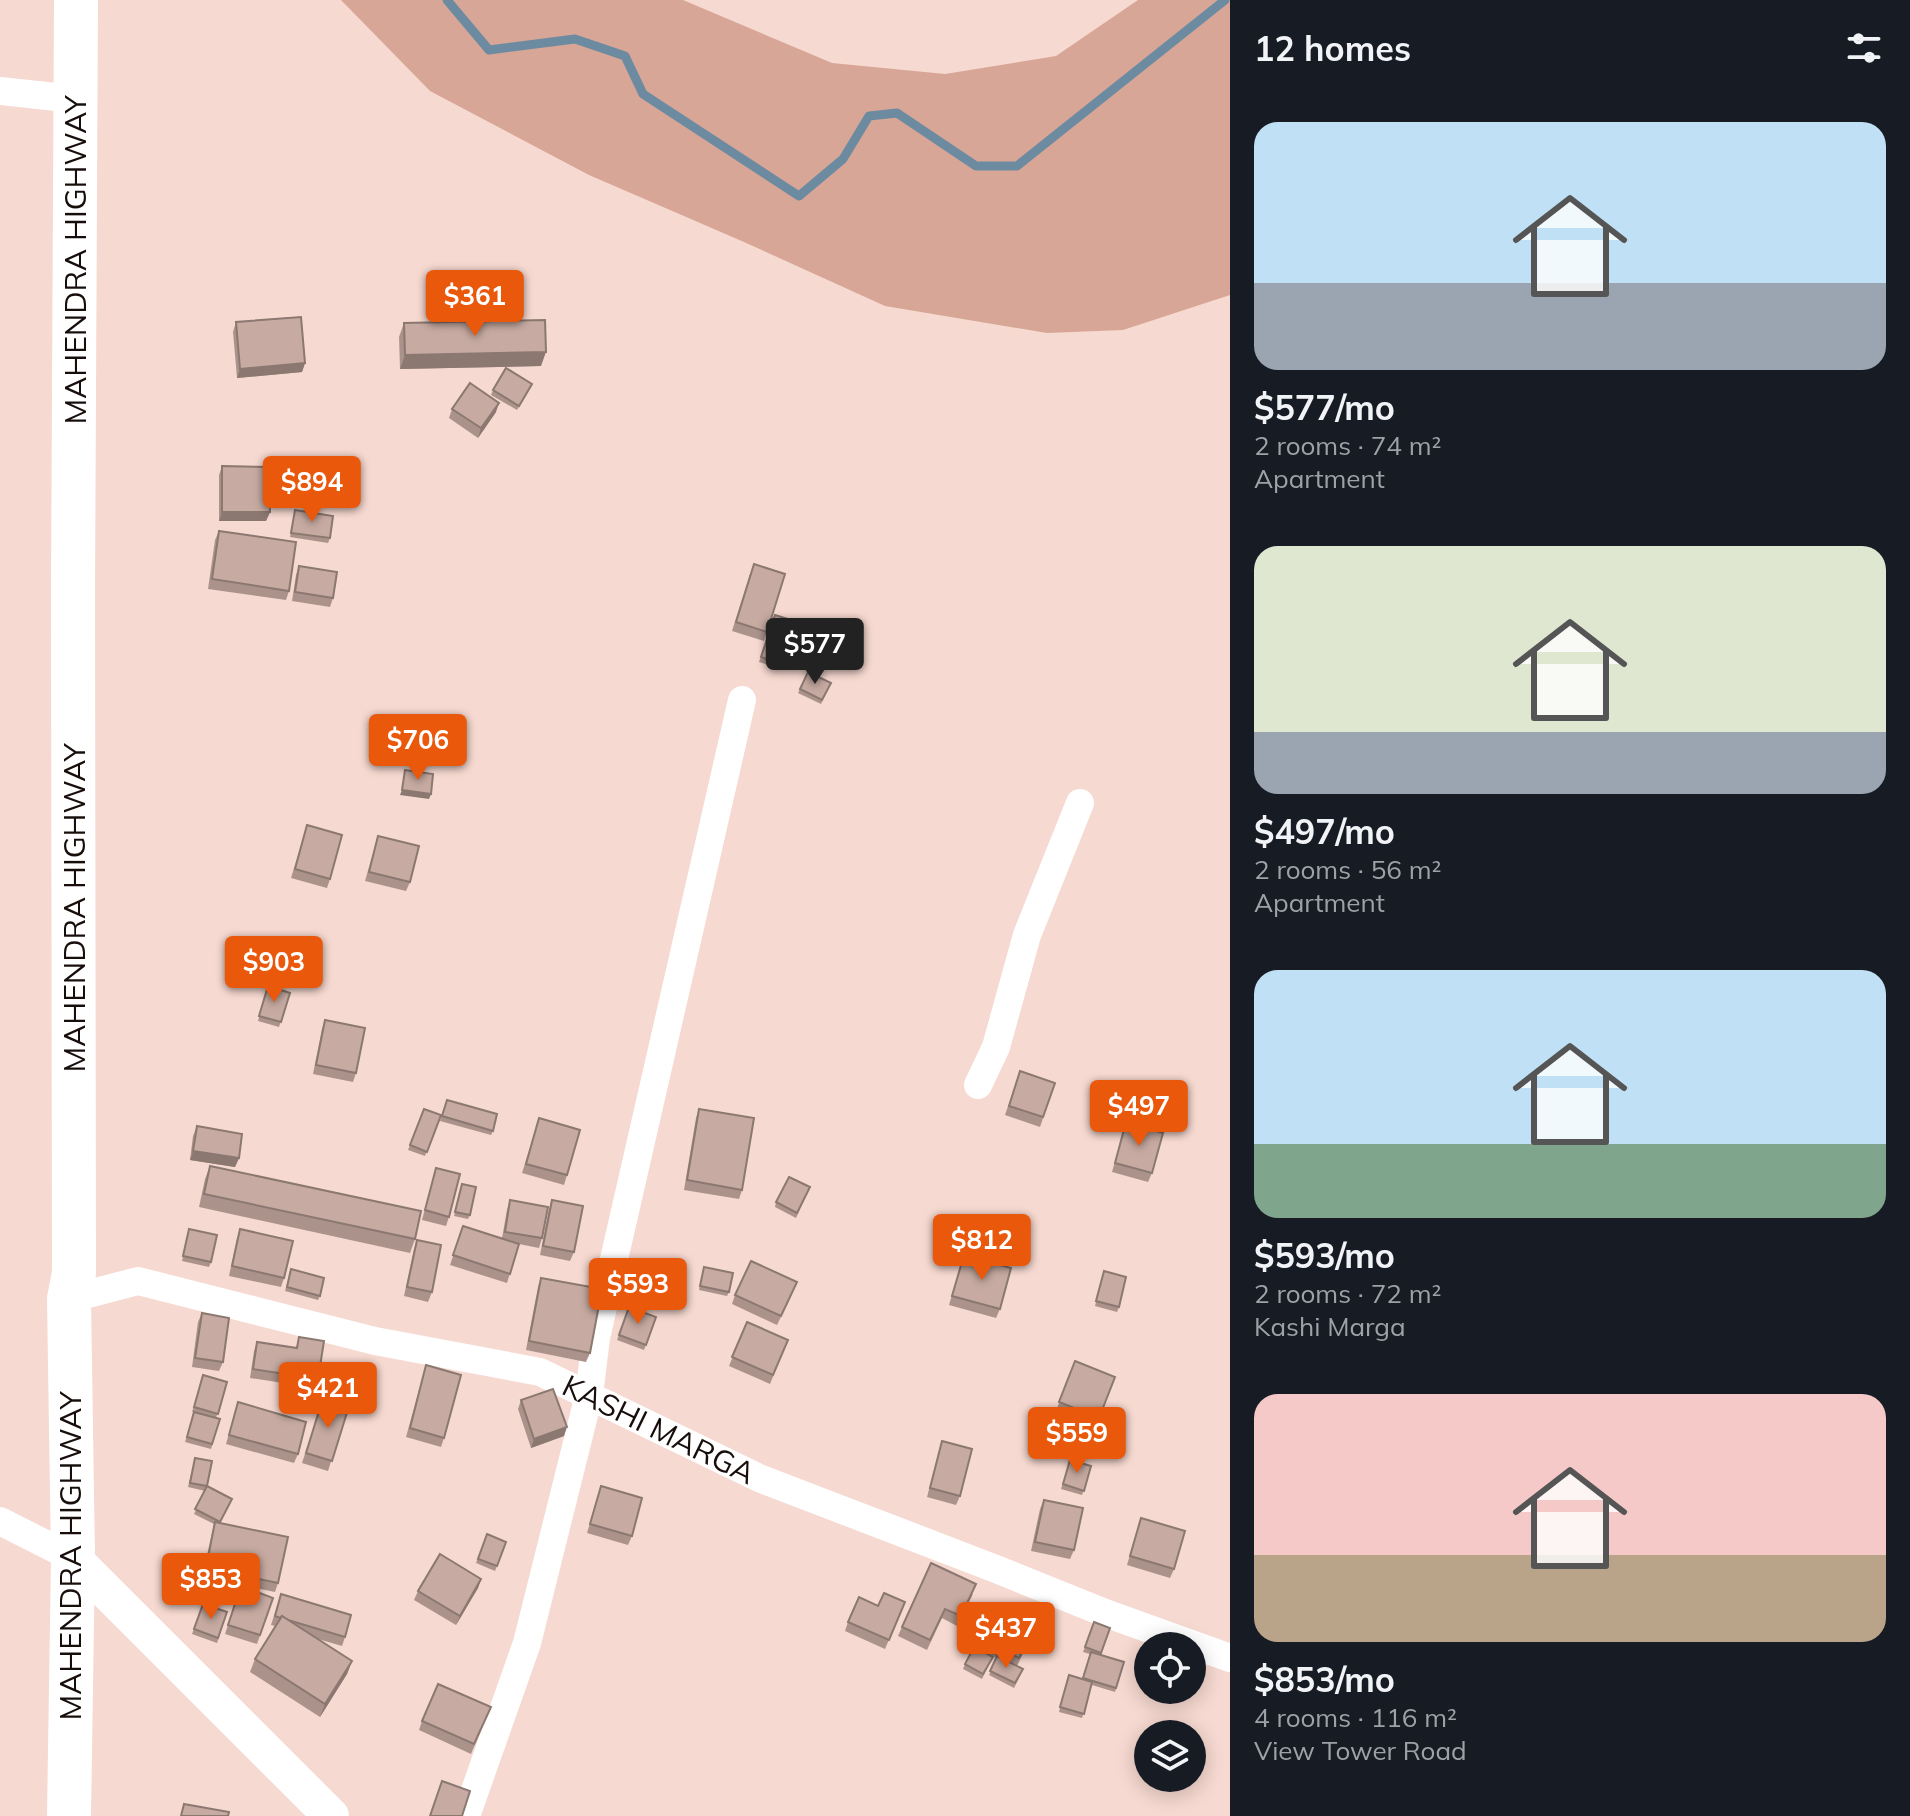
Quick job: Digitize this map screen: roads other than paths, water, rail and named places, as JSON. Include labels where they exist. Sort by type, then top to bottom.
[{"type":"highway","name":"MAHENDRA HIGHWAY","points":[[69,1816],[73,1558],[69,1299],[74,1273],[76,0]]},
{"type":"street","points":[[0,91],[75,99]]},
{"type":"street","points":[[466,1816],[527,1643],[589,1395],[596,1338],[742,700]]},
{"type":"street","points":[[978,1085],[996,1047],[1027,935],[1080,803]]},
{"type":"street","name":"KASHI MARGA","points":[[69,1299],[138,1281],[375,1341],[540,1372],[759,1478],[1105,1613],[1230,1658]]},
{"type":"street","points":[[0,1521],[73,1558],[331,1816]]},
{"type":"waterway","points":[[447,0],[489,50],[575,39],[625,56],[643,94],[799,196],[843,159],[869,116],[897,113],[976,166],[1017,166],[1225,0]]}]
